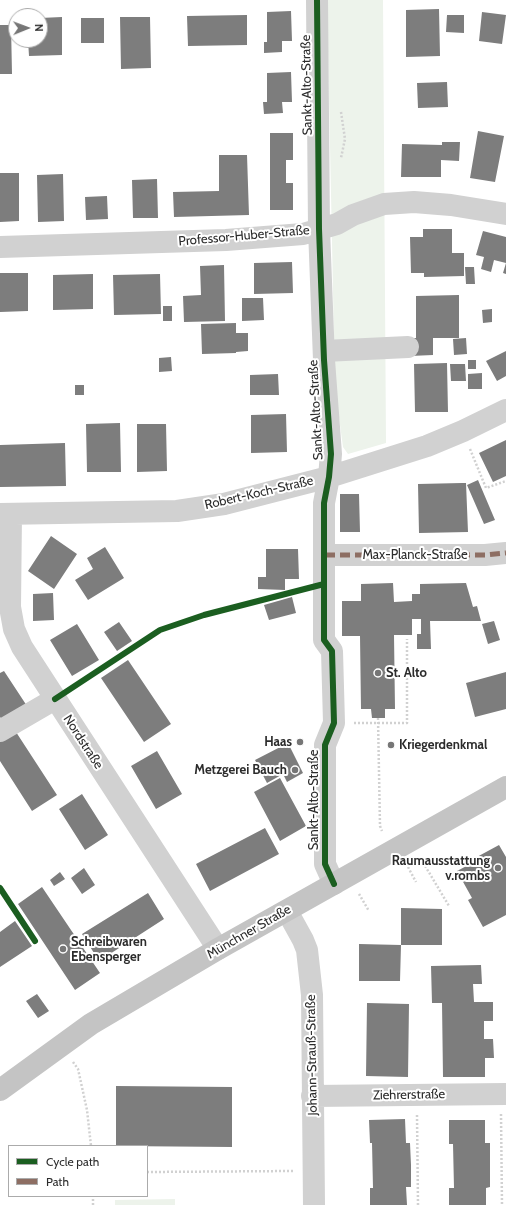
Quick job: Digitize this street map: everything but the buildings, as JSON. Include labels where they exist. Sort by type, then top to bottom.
[{"type":"main road","name":"Münchner Straße","points":[[0,1090],[91,1024],[218,949],[506,787]]},
{"type":"street","name":"Sankt-Alto-Straße","points":[[316,0],[319,229],[324,351],[331,454],[329,477],[324,503],[324,640],[332,651],[334,724],[325,745],[325,864],[334,884]]},
{"type":"street","name":"Professor-Huber-Straße","points":[[0,247],[226,240],[304,234],[337,224],[354,215],[384,204],[414,202],[443,204],[506,214]]},
{"type":"street","points":[[324,351],[408,347]]},
{"type":"street","name":"Robert-Koch-Straße","points":[[5,514],[177,510],[224,504],[329,477],[427,446],[463,431],[506,410]]},
{"type":"street","name":"Nordstraße","points":[[5,514],[10,607],[14,629],[22,647],[218,949]]},
{"type":"street","name":"Max-Planck-Straße","points":[[325,555],[485,555],[506,553]]},
{"type":"street","points":[[0,731],[55,699]]},
{"type":"street","name":"Johann-Strauß-Straße","points":[[287,911],[307,950],[312,995],[314,1205]]},
{"type":"street","name":"Ziehrerstraße","points":[[312,1096],[503,1094]]},
{"type":"path","points":[[463,431],[486,488],[506,481]]},
{"type":"path","points":[[378,723],[407,723],[407,638]]},
{"type":"path","points":[[378,718],[380,826],[382,831]]},
{"type":"path","points":[[410,841],[449,906]]},
{"type":"path","points":[[405,862],[416,882]]},
{"type":"path","points":[[357,891],[369,911]]},
{"type":"path","points":[[62,1044],[78,1069],[87,1110],[91,1145]]},
{"type":"path","points":[[502,1205],[503,1094]]},
{"type":"path","points":[[416,1095],[418,1205]]},
{"type":"path","points":[[148,1172],[314,1171]]},
{"type":"shaded area","points":[[327,0],[383,0],[386,443],[348,454],[343,447],[335,388]]},
{"type":"shaded area","points":[[175,1199],[175,1205],[115,1205],[115,1200]]},
{"type":"marked path","points":[[325,555],[485,555],[506,553]]},
{"type":"cycle path","points":[[317,0],[319,229],[324,360],[331,454],[329,477],[324,503],[324,640],[332,651],[334,723],[325,745],[325,864],[334,884]]},
{"type":"cycle path","points":[[55,699],[160,630],[204,615],[324,584]]},
{"type":"cycle path","points":[[0,888],[35,941]]},
{"type":"place","name":"St. Alto","points":[[378,673]]},
{"type":"place","name":"Haas","points":[[300,742]]},
{"type":"place","name":"Kriegerdenkmal","points":[[391,745]]},
{"type":"place","name":"Metzgerei Bauch","points":[[295,770]]},
{"type":"place","name":"Raumausstattung v.rombs","points":[[498,868]]},
{"type":"place","name":"Schreibwaren Ebensperger","points":[[63,949]]}]
